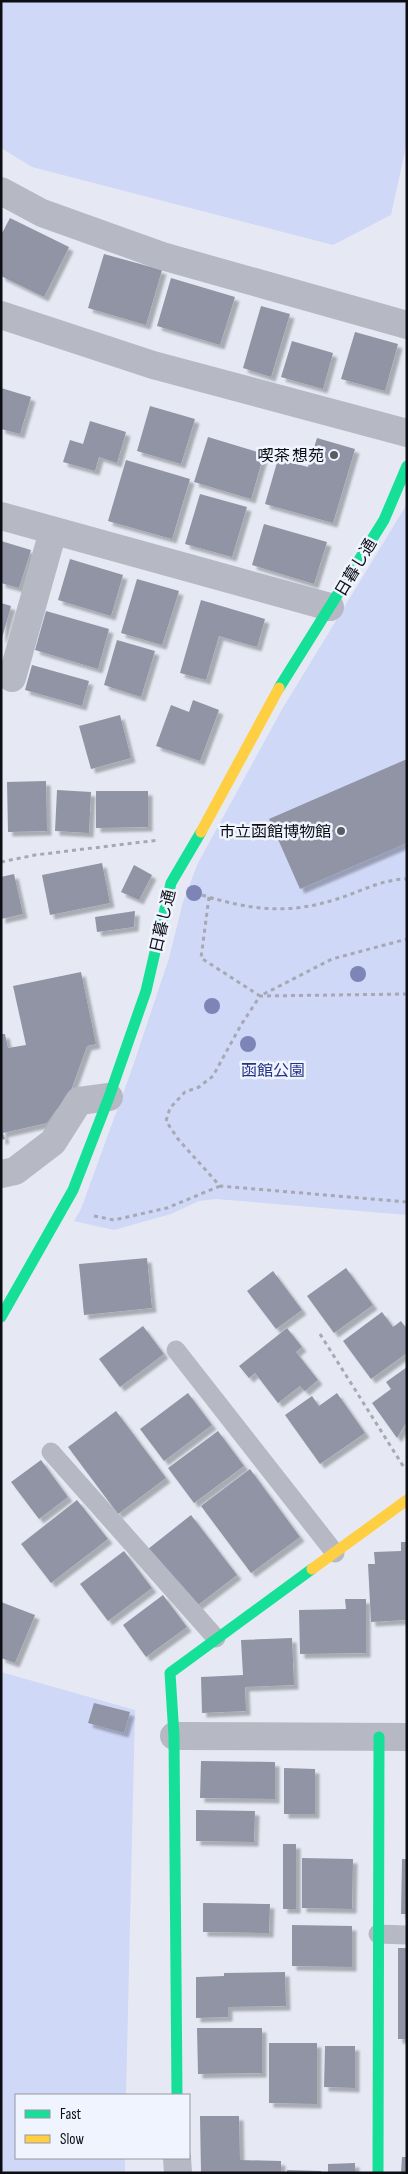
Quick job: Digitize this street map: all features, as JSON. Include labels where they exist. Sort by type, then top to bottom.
[{"type":"street","points":[[1,191],[42,213],[162,256],[407,324]]},
{"type":"street","points":[[1,315],[153,365],[407,433]]},
{"type":"street","name":"日暮し通","points":[[1,1317],[73,1190],[109,1097],[146,991],[170,883],[212,813],[279,687],[384,520],[407,466]]},
{"type":"street","points":[[1,516],[330,608]]},
{"type":"street","points":[[12,678],[54,531]]},
{"type":"street","points":[[1,1174],[15,1170],[53,1142],[79,1101],[109,1097]]},
{"type":"street","points":[[177,2094],[174,1736],[170,1673],[407,1500]]},
{"type":"street","points":[[174,1736],[407,1737]]},
{"type":"street","points":[[378,2173],[379,1737]]},
{"type":"street","points":[[178,2159],[178,2173]]},
{"type":"lane","points":[[176,1350],[336,1553]]},
{"type":"lane","points":[[51,1452],[216,1638]]},
{"type":"lane","points":[[378,1934],[407,1935]]},
{"type":"path","points":[[1,862],[35,855],[158,841],[165,836]]},
{"type":"path","points":[[170,883],[230,903],[282,910],[298,909],[337,899],[383,883],[407,879]]},
{"type":"path","points":[[209,897],[201,958],[260,996],[407,994]]},
{"type":"path","points":[[220,1186],[178,1139],[166,1121],[170,1108],[185,1092],[199,1087],[213,1076],[241,1024],[260,996],[332,959],[407,939]]},
{"type":"path","points":[[62,1210],[114,1220],[166,1208],[220,1186],[407,1202]]},
{"type":"path","points":[[320,1334],[407,1471]]},
{"type":"green space","points":[[1,1],[407,1],[407,142],[391,215],[333,245],[32,167],[1,148]]},
{"type":"green space","name":"函館公園","points":[[407,504],[407,1215],[216,1199],[199,1201],[171,1214],[114,1230],[74,1221],[81,1209],[133,1066],[169,958],[183,902],[198,863],[281,711]]},
{"type":"green space","points":[[1,1672],[135,1710],[126,2094],[15,2094],[15,2159],[125,2159],[125,2173],[1,2173]]},
{"type":"building","points":[[10,218],[69,247],[44,297],[1,276],[1,235]]},
{"type":"building","points":[[104,254],[162,270],[146,325],[88,308]]},
{"type":"building","points":[[171,278],[235,297],[220,345],[157,326]]},
{"type":"building","points":[[261,306],[290,314],[271,377],[243,368]]},
{"type":"building","points":[[355,332],[398,344],[385,391],[341,379]]},
{"type":"building","points":[[292,341],[333,353],[323,389],[281,377]]},
{"type":"building","points":[[1,388],[31,397],[20,434],[1,429]]},
{"type":"building","points":[[150,406],[195,419],[181,464],[137,451]]},
{"type":"building","points":[[90,421],[126,432],[117,463],[99,457],[95,471],[63,462],[70,440],[83,444]]},
{"type":"building","points":[[208,437],[264,454],[251,499],[194,482]]},
{"type":"building","points":[[317,438],[355,449],[333,523],[265,504],[278,459],[308,467]]},
{"type":"building","points":[[126,460],[190,479],[172,539],[108,521]]},
{"type":"building","points":[[200,494],[247,507],[232,557],[185,544]]},
{"type":"building","points":[[264,524],[327,542],[314,584],[252,565]]},
{"type":"building","points":[[1,541],[31,550],[19,588],[1,583]]},
{"type":"building","points":[[70,559],[123,575],[111,616],[58,600]]},
{"type":"building","points":[[137,579],[179,591],[162,645],[121,633]]},
{"type":"building","points":[[201,600],[265,619],[257,647],[219,636],[206,680],[180,673]]},
{"type":"building","points":[[1,603],[11,606],[2,638],[1,638]]},
{"type":"building","points":[[46,611],[109,629],[98,669],[35,650]]},
{"type":"building","points":[[117,640],[155,651],[141,697],[104,685]]},
{"type":"building","points":[[32,665],[89,681],[82,706],[25,690]]},
{"type":"building","points":[[193,700],[219,710],[200,761],[156,746],[171,705],[189,712]]},
{"type":"building","points":[[120,715],[131,758],[91,769],[79,726]]},
{"type":"building","name":"市立函館博物館","points":[[407,759],[407,843],[300,889],[269,819]]},
{"type":"building","points":[[46,781],[47,831],[8,832],[7,782]]},
{"type":"building","points":[[57,790],[91,792],[89,833],[55,831]]},
{"type":"building","points":[[96,791],[148,791],[148,827],[96,828]]},
{"type":"building","points":[[102,863],[110,903],[50,915],[42,875]]},
{"type":"building","points":[[134,865],[152,875],[139,900],[121,892]]},
{"type":"building","points":[[14,874],[23,914],[1,919],[1,877]]},
{"type":"building","points":[[135,911],[134,927],[97,932],[95,917]]},
{"type":"building","points":[[81,972],[96,1044],[87,1046],[65,1107],[57,1109],[47,1123],[3,1133],[5,1139],[1,1140],[1,1034],[5,1034],[8,1048],[26,1045],[13,986]]},
{"type":"building","points":[[147,1258],[152,1308],[84,1315],[79,1264]]},
{"type":"building","points":[[346,1268],[373,1305],[334,1333],[307,1296]]},
{"type":"building","points":[[273,1271],[302,1310],[276,1329],[247,1291]]},
{"type":"building","points":[[382,1312],[393,1327],[401,1321],[407,1329],[407,1353],[371,1379],[343,1341]]},
{"type":"building","points":[[143,1326],[164,1354],[120,1387],[99,1359]]},
{"type":"building","points":[[287,1328],[302,1347],[296,1352],[318,1380],[305,1391],[300,1386],[278,1403],[255,1373],[249,1378],[239,1366]]},
{"type":"building","points":[[407,1367],[407,1421],[397,1438],[372,1403],[391,1389],[386,1382]]},
{"type":"building","points":[[188,1393],[212,1425],[164,1461],[140,1429]]},
{"type":"building","points":[[337,1393],[365,1433],[320,1464],[285,1415],[312,1396],[319,1406]]},
{"type":"building","points":[[116,1411],[166,1478],[118,1514],[68,1447]]},
{"type":"building","points":[[218,1431],[244,1466],[194,1503],[168,1468]]},
{"type":"building","points":[[41,1460],[68,1497],[39,1519],[11,1482]]},
{"type":"building","points":[[250,1469],[300,1537],[251,1573],[201,1506]]},
{"type":"building","points":[[77,1500],[108,1539],[51,1583],[21,1544]]},
{"type":"building","points":[[191,1515],[237,1575],[194,1608],[148,1549]]},
{"type":"building","points":[[401,1542],[407,1542],[406,1620],[371,1622],[368,1564],[375,1564],[374,1552],[401,1551]]},
{"type":"building","points":[[124,1551],[152,1588],[108,1621],[80,1584]]},
{"type":"building","points":[[163,1595],[187,1627],[146,1657],[123,1625]]},
{"type":"building","points":[[345,1599],[366,1599],[366,1653],[300,1654],[299,1610],[346,1609]]},
{"type":"building","points":[[1,1602],[35,1615],[15,1663],[1,1658]]},
{"type":"building","points":[[292,1638],[294,1685],[245,1687],[246,1711],[202,1713],[201,1677],[243,1675],[241,1640]]},
{"type":"building","points":[[94,1703],[130,1712],[124,1733],[88,1723]]},
{"type":"building","points":[[201,1761],[275,1762],[275,1799],[200,1798]]},
{"type":"building","points":[[284,1768],[315,1769],[315,1814],[284,1814]]},
{"type":"building","points":[[196,1810],[255,1811],[254,1842],[196,1841]]},
{"type":"building","points":[[283,1844],[296,1844],[296,1909],[283,1909]]},
{"type":"building","points":[[302,1858],[353,1859],[352,1909],[302,1908]]},
{"type":"building","points":[[402,1859],[407,1859],[407,1914],[401,1914]]},
{"type":"building","points":[[203,1903],[270,1904],[269,1933],[203,1932]]},
{"type":"building","points":[[292,1925],[352,1926],[352,1967],[292,1966]]},
{"type":"building","points":[[398,1948],[407,1948],[407,2039],[398,2039]]},
{"type":"building","points":[[285,1972],[286,2006],[228,2007],[228,2017],[196,2018],[196,1977],[224,1976],[224,1973]]},
{"type":"building","points":[[197,2028],[262,2028],[262,2073],[198,2074]]},
{"type":"building","points":[[269,2043],[317,2043],[317,2104],[269,2103]]},
{"type":"building","points":[[325,2046],[355,2046],[355,2088],[324,2087]]},
{"type":"building","points":[[200,2116],[239,2116],[240,2160],[281,2161],[281,2173],[201,2173]]},
{"type":"building","points":[[402,2157],[407,2157],[407,2173],[401,2173]]},
{"type":"building","points":[[355,2163],[355,2173],[328,2173],[328,2164]]},
{"type":"building","points":[[287,2170],[321,2171],[321,2173],[287,2173]]},
{"type":"traffic: fast","points":[[279,688],[384,520],[407,466]]},
{"type":"traffic: fast","points":[[1,1317],[73,1190],[109,1097],[146,991],[171,883],[201,832]]},
{"type":"traffic: fast","points":[[177,2094],[174,1736],[170,1673],[312,1569]]},
{"type":"traffic: fast","points":[[378,2173],[379,1737]]},
{"type":"traffic: slow","points":[[201,832],[279,688]]},
{"type":"traffic: slow","points":[[312,1569],[407,1500]]},
{"type":"place","name":"喫茶 想苑","points":[[334,455]]},
{"type":"place","name":"市立函館博物館","points":[[341,831]]}]
